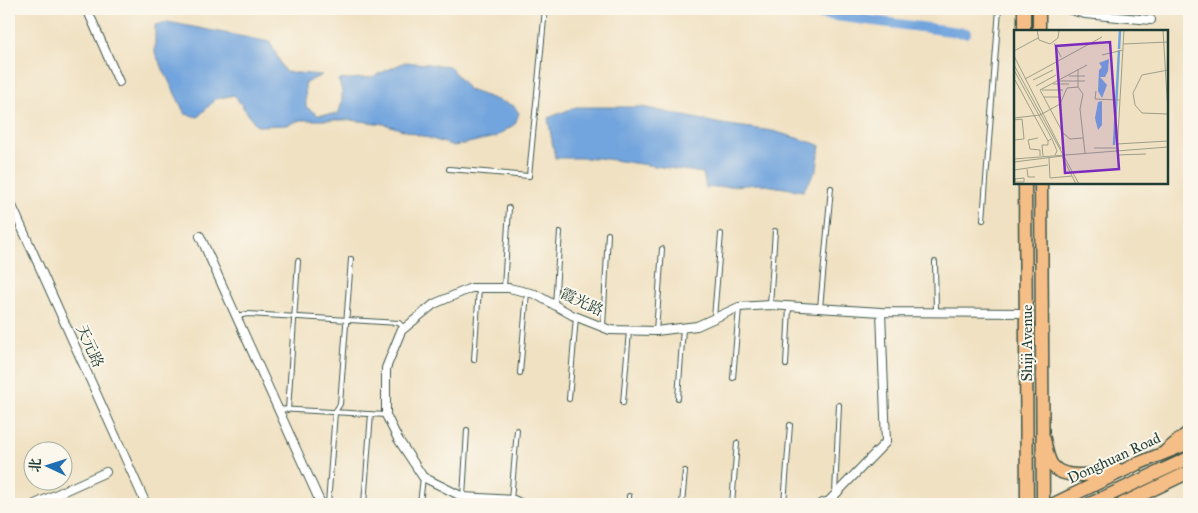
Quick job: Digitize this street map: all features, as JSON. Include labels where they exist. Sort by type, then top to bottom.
[{"type":"main road","points":[[1024,9],[1024,30]]},
{"type":"main road","points":[[1039,9],[1040,30]]},
{"type":"main road","name":"Shiji Avenue","points":[[1025,184],[1027,504]]},
{"type":"main road","name":"Shiji Avenue","points":[[1042,184],[1043,504]]},
{"type":"main road","points":[[1163,453],[1189,432]]},
{"type":"main road","points":[[1044,438],[1052,465],[1063,473],[1072,475],[1095,474],[1137,464]]},
{"type":"main road","name":"Donghuan Road","points":[[1054,504],[1137,464],[1189,443]]},
{"type":"main road","name":"Donghuan Road","points":[[1090,504],[1189,458]]},
{"type":"main road","points":[[1122,504],[1189,472]]},
{"type":"street","points":[[87,9],[119,82]]},
{"type":"street","points":[[1067,9],[1085,14],[1151,20]]},
{"type":"street","name":"天元路","points":[[9,199],[146,504]]},
{"type":"street","points":[[200,236],[321,504]]},
{"type":"street","name":"霞光路","points":[[423,477],[398,439],[386,415],[386,368],[401,331],[404,328],[434,304],[471,288],[504,288],[535,294],[576,316],[610,330],[656,331],[697,326],[738,308],[770,304],[881,312],[1026,313]]},
{"type":"street","points":[[820,504],[836,494],[886,442],[881,312]]},
{"type":"street","points":[[34,504],[106,472]]},
{"type":"street","points":[[423,477],[463,497],[479,501],[511,500],[522,504]]},
{"type":"lane","points":[[449,169],[529,176],[545,9]]},
{"type":"lane","points":[[983,220],[999,9]]},
{"type":"lane","points":[[820,308],[831,188]]},
{"type":"lane","points":[[504,288],[509,208]]},
{"type":"lane","points":[[770,304],[775,231]]},
{"type":"lane","points":[[555,305],[560,232]]},
{"type":"lane","points":[[603,327],[608,234]]},
{"type":"lane","points":[[714,318],[721,234]]},
{"type":"lane","points":[[656,331],[662,249]]},
{"type":"lane","points":[[328,504],[335,412],[340,404],[350,258]]},
{"type":"lane","points":[[288,410],[298,261]]},
{"type":"lane","points":[[935,262],[936,311]]},
{"type":"lane","points":[[474,360],[479,288]]},
{"type":"lane","points":[[520,373],[527,292]]},
{"type":"lane","points":[[786,365],[789,306]]},
{"type":"lane","points":[[734,378],[738,308]]},
{"type":"lane","points":[[236,316],[248,314],[399,323],[404,328]]},
{"type":"lane","points":[[569,399],[576,316]]},
{"type":"lane","points":[[678,398],[683,328]]},
{"type":"lane","points":[[623,403],[629,330]]},
{"type":"lane","points":[[836,494],[839,405]]},
{"type":"lane","points":[[278,409],[386,415]]},
{"type":"lane","points":[[364,504],[371,414]]},
{"type":"lane","points":[[784,504],[790,425]]},
{"type":"lane","points":[[463,497],[467,430]]},
{"type":"lane","points":[[511,500],[517,430]]},
{"type":"lane","points":[[732,504],[737,444]]},
{"type":"lane","points":[[682,504],[684,471]]},
{"type":"lane","points":[[420,504],[423,477]]},
{"type":"lane","points":[[629,496],[629,504]]},
{"type":"water","points":[[168,22],[270,42],[285,72],[322,75],[305,83],[306,107],[318,115],[338,114],[342,97],[338,80],[372,77],[405,62],[449,66],[469,90],[514,106],[519,113],[515,124],[496,137],[454,146],[384,124],[351,120],[300,120],[287,125],[257,126],[234,95],[216,99],[198,117],[185,114],[155,53],[155,25]]},
{"type":"water","points":[[576,107],[642,107],[722,124],[773,131],[820,145],[817,169],[803,191],[759,184],[706,188],[703,173],[599,158],[555,158],[548,118]]},
{"type":"waterway","points":[[782,9],[966,33]]}]
